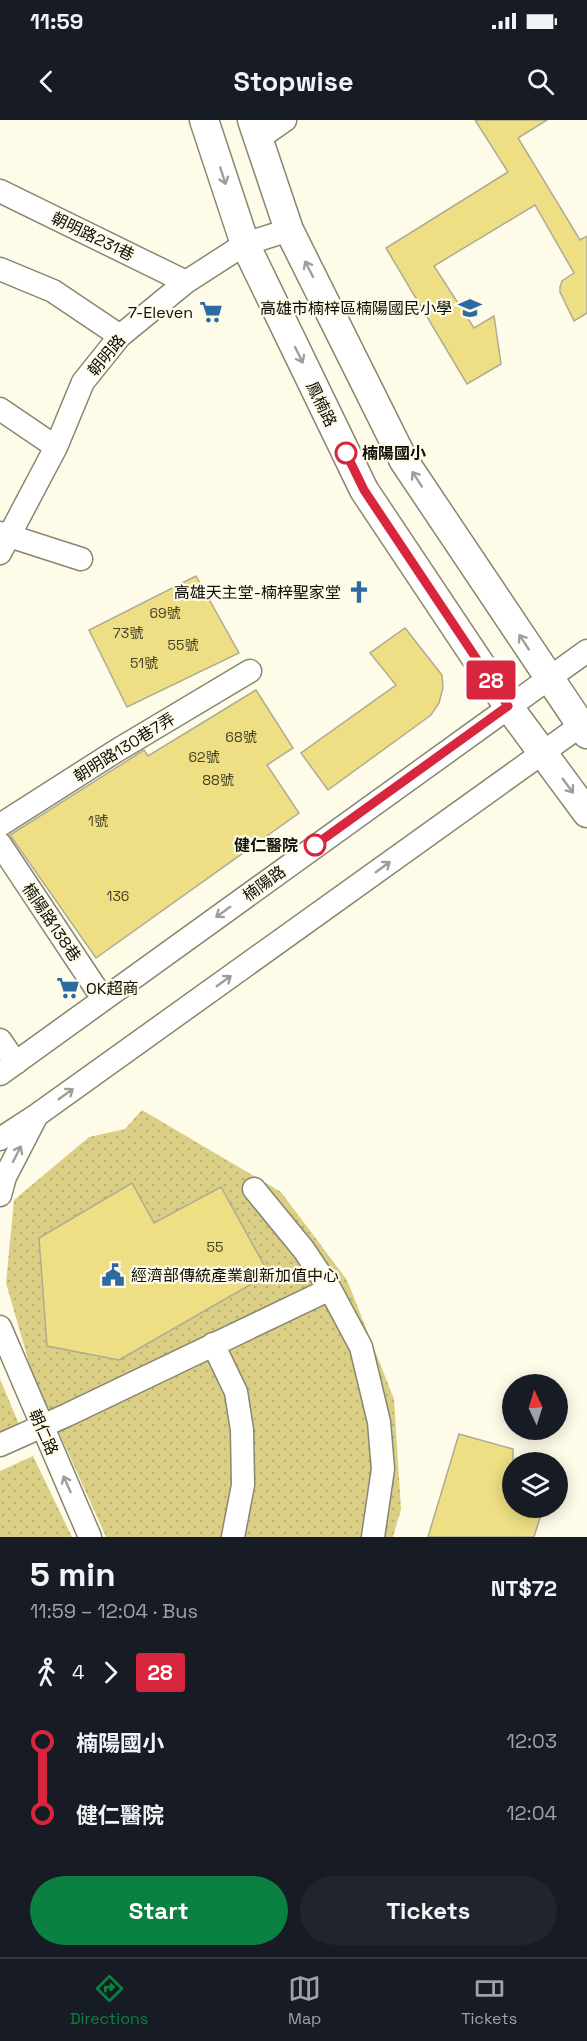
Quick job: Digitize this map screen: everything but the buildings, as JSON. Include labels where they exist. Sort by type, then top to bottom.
[{"type":"main road","name":"鳳楠路","points":[[204,120],[245,244],[364,490],[508,706],[587,813]]},
{"type":"main road","points":[[255,129],[289,230],[404,460],[549,679],[585,726]]},
{"type":"street","points":[[255,129],[285,120]]},
{"type":"street","name":"朝明路231巷","points":[[0,191],[186,282]]},
{"type":"street","name":"朝明路","points":[[3,541],[56,447],[83,382],[120,336],[186,282],[245,244],[289,230]]},
{"type":"street","points":[[0,269],[53,291],[120,336]]},
{"type":"street","points":[[0,409],[56,447]]},
{"type":"street","points":[[3,541],[81,559]]},
{"type":"street","name":"楠陽路","points":[[8,1068],[587,651]]},
{"type":"street","name":"朝明路130巷7弄","points":[[0,825],[116,751],[250,671]]},
{"type":"street","points":[[0,1139],[37,1115],[543,752],[585,726]]},
{"type":"street","name":"楠陽路138巷","points":[[0,844],[103,999]]},
{"type":"street","points":[[0,1040],[8,1068]]},
{"type":"street","points":[[0,1195],[6,1177],[37,1115]]},
{"type":"street","points":[[254,1189],[304,1250],[330,1289],[361,1347],[379,1422],[383,1470],[374,1537]]},
{"type":"street","points":[[0,1445],[330,1289]]},
{"type":"street","name":"朝仁路","points":[[0,1327],[46,1424],[90,1537]]},
{"type":"street","points":[[213,1344],[236,1392],[242,1430],[243,1485],[233,1537]]},
{"type":"shaded area","name":"經濟部傳統產業創新加值中心","points":[[142,1110],[281,1192],[347,1280],[394,1399],[401,1509],[393,1537],[106,1537],[31,1370],[6,1283],[14,1200],[89,1137],[125,1129]]},
{"type":"shaded area","points":[[0,1379],[19,1424],[0,1432]]},
{"type":"shaded area","points":[[33,1456],[72,1537],[0,1537],[0,1471]]},
{"type":"bus line","name":"28","points":[[315,845],[508,706],[364,490],[346,453]]},
{"type":"place","name":"高雄市楠梓區楠陽國民小學","points":[[470,308]]},
{"type":"place","name":"7-Eleven","points":[[211,312]]},
{"type":"place","name":"楠陽國小","points":[[346,453]]},
{"type":"place","name":"高雄天主堂-楠梓聖家堂","points":[[359,592]]},
{"type":"place","name":"健仁醫院","points":[[315,845]]},
{"type":"place","name":"OK超商","points":[[68,988]]},
{"type":"place","name":"經濟部傳統產業創新加值中心","points":[[113,1275]]}]
